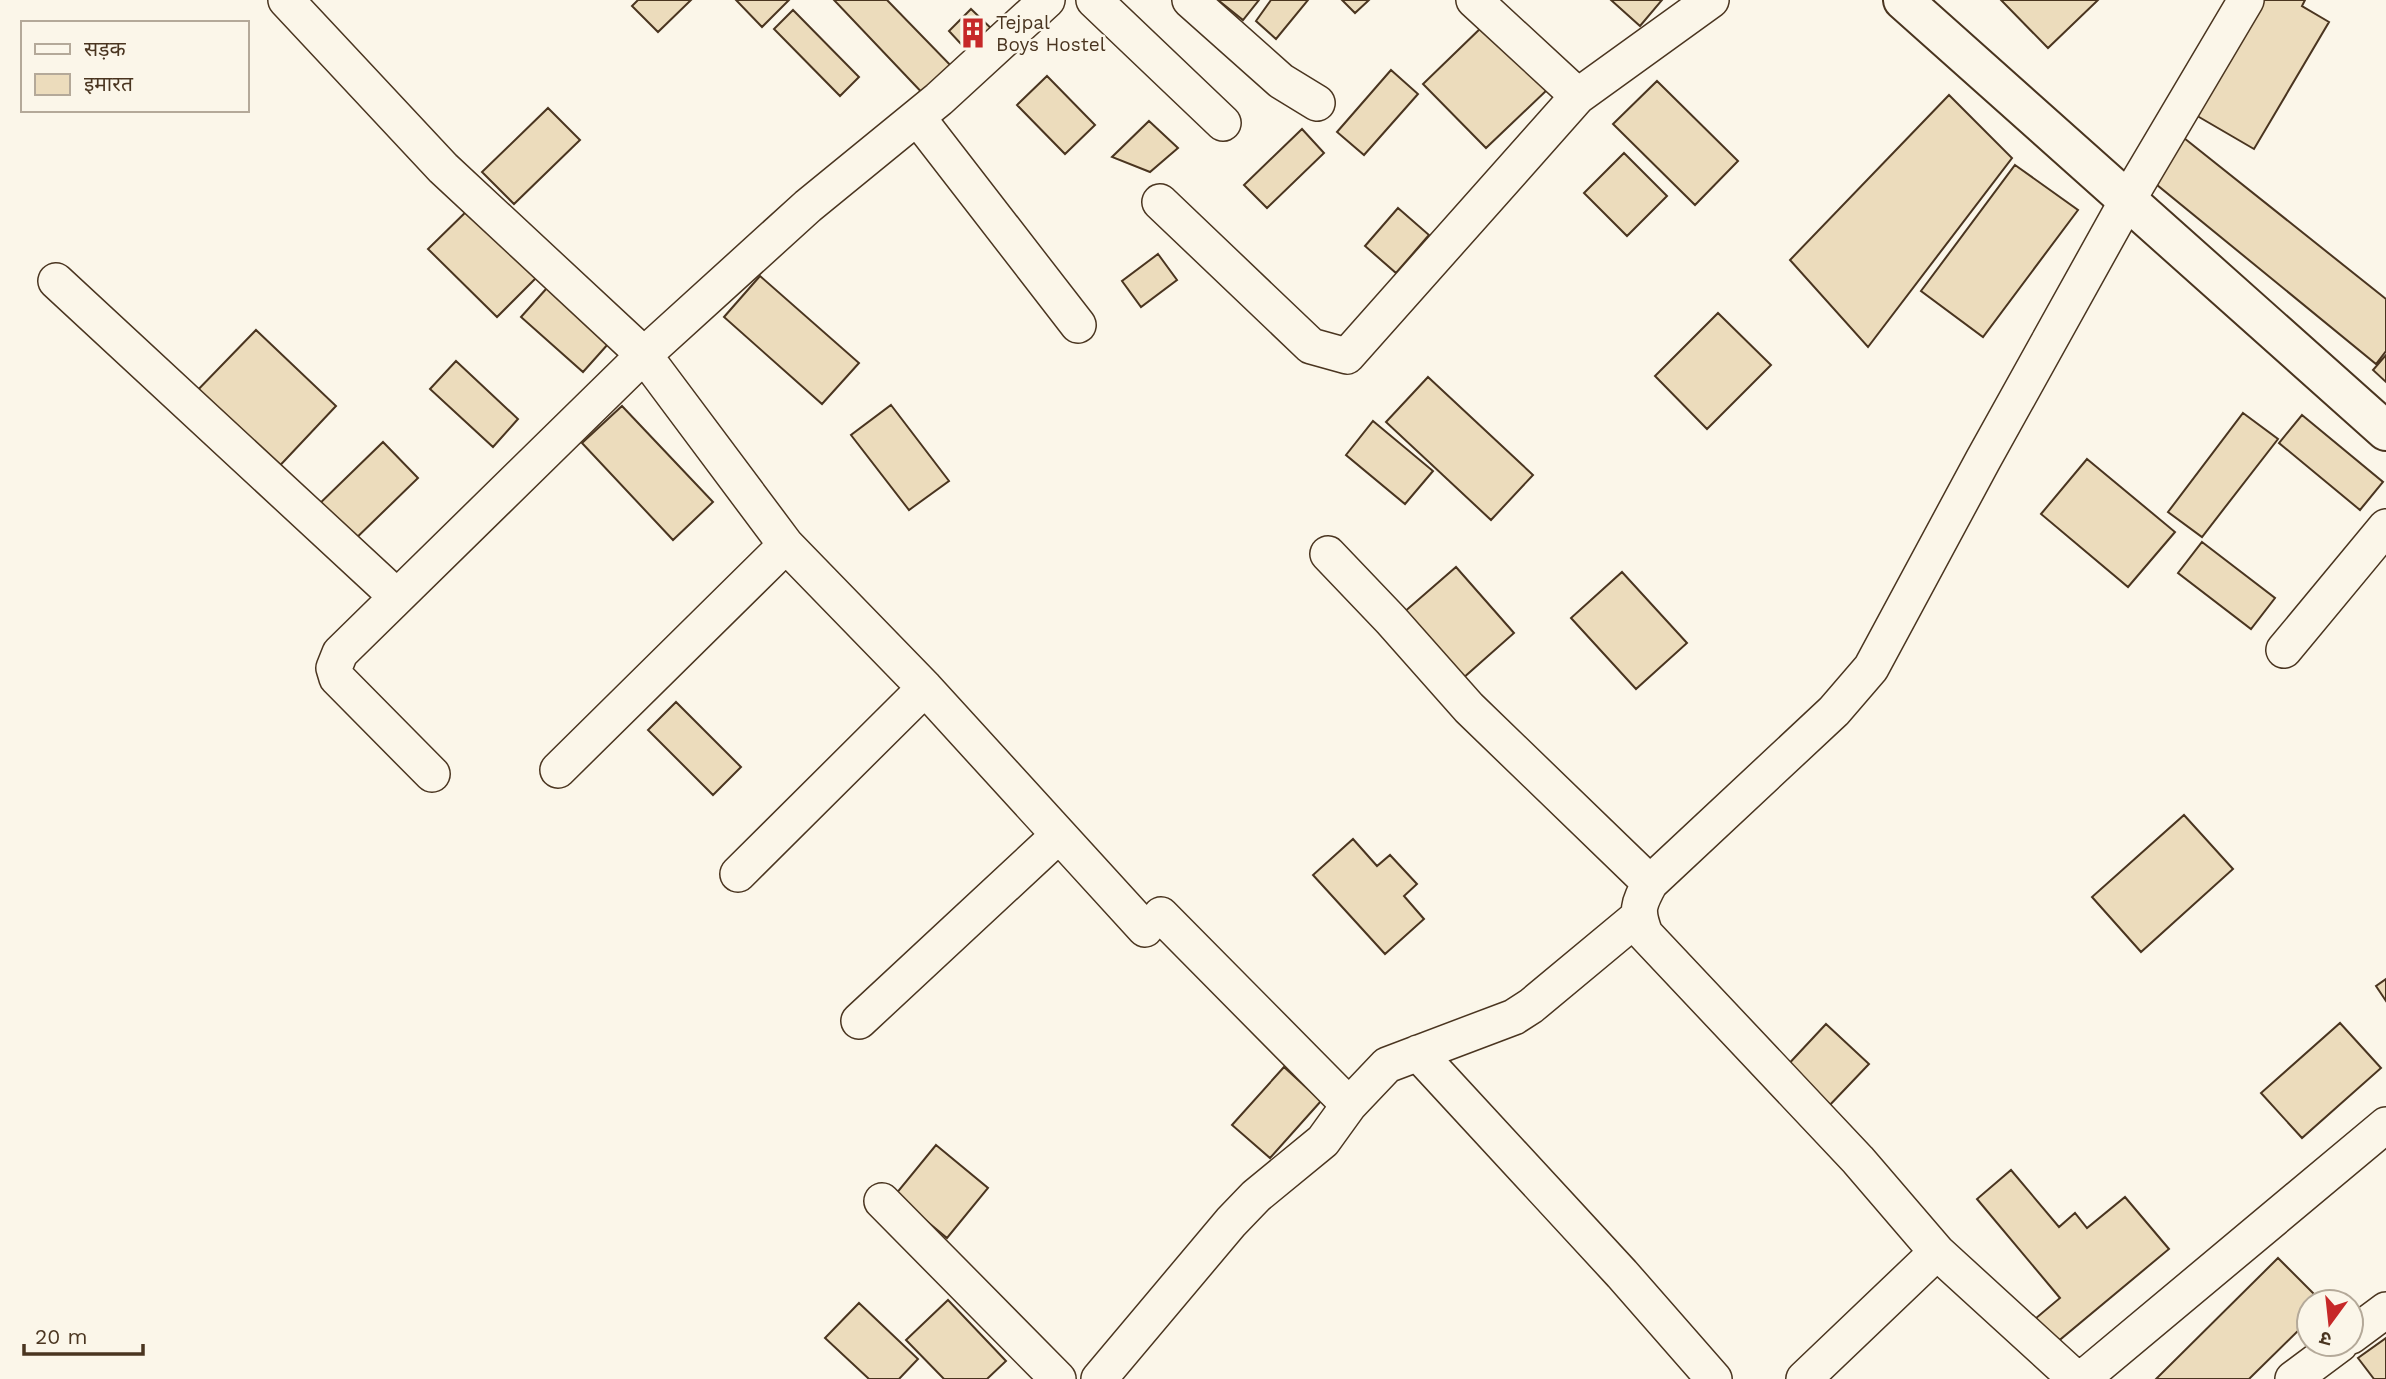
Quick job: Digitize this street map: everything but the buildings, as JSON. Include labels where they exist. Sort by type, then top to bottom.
[{"type":"street","points":[[286,0],[443,168],[643,355],[786,545],[925,688],[1059,835],[1349,1105]]},
{"type":"street","points":[[432,774],[337,678],[334,668],[340,653],[643,355],[808,206],[917,117],[1046,0]]},
{"type":"street","points":[[1094,0],[1223,124]]},
{"type":"street","points":[[1189,0],[1281,81],[1317,103]]},
{"type":"street","points":[[1474,0],[1578,96]]},
{"type":"street","points":[[1160,202],[1311,346],[1347,356],[1578,96],[1710,0]]},
{"type":"street","points":[[1903,0],[2386,431]]},
{"type":"street","points":[[2076,1379],[1937,1252],[1858,1160],[1645,934],[1639,917],[1640,901],[1650,883],[1835,711],[1871,668],[2127,201],[2246,0]]},
{"type":"street","points":[[917,117],[1078,325]]},
{"type":"street","points":[[56,281],[397,597]]},
{"type":"street","points":[[2284,650],[2386,527]]},
{"type":"street","points":[[558,770],[786,545]]},
{"type":"street","points":[[1328,554],[1469,708],[1650,883]]},
{"type":"street","points":[[738,874],[925,688]]},
{"type":"street","points":[[859,1021],[1059,835]]},
{"type":"street","points":[[1099,1379],[1231,1222],[1256,1196],[1323,1141],[1349,1105],[1387,1065],[1514,1017],[1639,917]]},
{"type":"street","points":[[1418,1053],[1622,1274],[1714,1379]]},
{"type":"street","points":[[2082,1379],[2386,1125]]},
{"type":"street","points":[[882,1201],[1058,1379]]},
{"type":"street","points":[[1804,1379],[1937,1252]]},
{"type":"street","points":[[2365,1326],[2386,1310]]},
{"type":"street","points":[[2293,1379],[2321,1358]]},
{"type":"place","name":"Tejpal Boys Hostel","points":[[973,33]]}]
